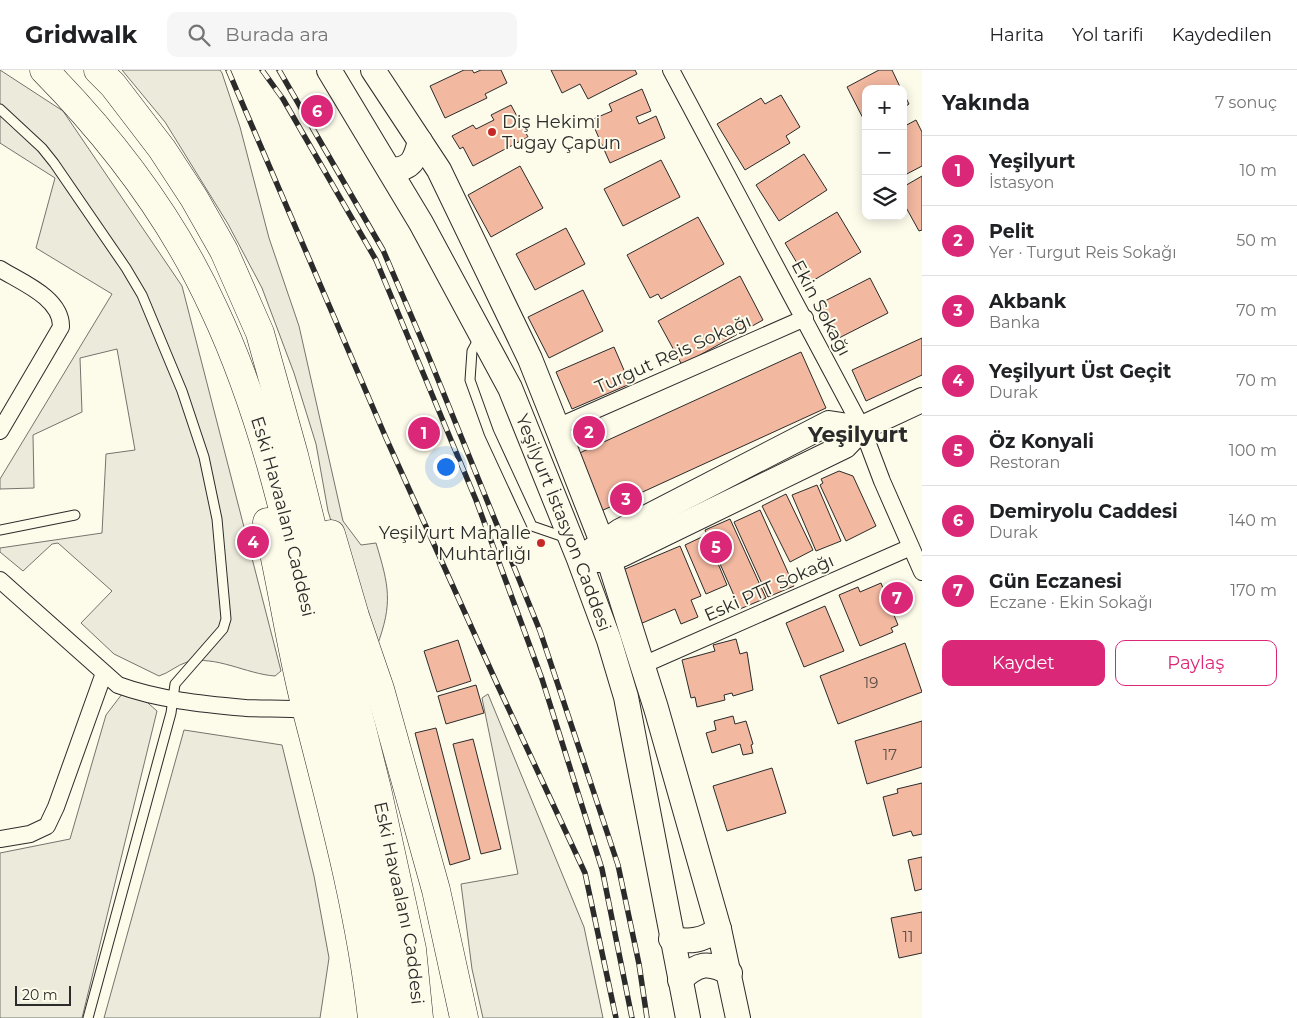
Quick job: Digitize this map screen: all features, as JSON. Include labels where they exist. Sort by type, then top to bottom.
[{"type":"highway","name":"Eski Havaalanı Caddesi","points":[[44,70],[87,114],[127,164],[160,210],[214,308],[236,361],[269,455],[324,680],[376,898],[388,955],[396,1018]]},
{"type":"highway","name":"Eski Havaalanı Caddesi","points":[[98,70],[113,86],[162,149],[194,198],[224,251],[260,333],[294,456],[377,789],[412,949],[419,1018]]},
{"type":"highway","points":[[260,333],[288,388],[355,616],[380,689],[436,890],[464,1018]]},
{"type":"highway","points":[[236,361],[241,410],[307,710],[345,867],[368,985],[372,1018]]},
{"type":"highway","points":[[365,1018],[368,985]]},
{"type":"main road","name":"Yeşilyurt İstasyon Caddesi","points":[[329,70],[422,223],[510,388],[575,549],[609,640],[626,697],[647,799],[671,939],[688,1018]]},
{"type":"main road","name":"Yeşilyurt İstasyon Caddesi","points":[[378,71],[439,170],[530,359],[605,552],[643,665],[719,929],[738,1018]]},
{"type":"main road","points":[[391,170],[402,169],[416,159],[420,140]]},
{"type":"main road","points":[[422,223],[429,207],[439,201],[456,204]]},
{"type":"main road","points":[[575,549],[605,552],[620,531],[829,423],[862,428],[922,400]]},
{"type":"main road","points":[[671,939],[696,941],[707,938],[719,929]]},
{"type":"main road","points":[[680,980],[692,969],[703,966],[714,965],[730,974]]},
{"type":"street","name":"Ekin Sokağı","points":[[671,70],[862,428],[922,572]]},
{"type":"street","points":[[0,269],[53,304],[61,318],[60,327],[1,426]]},
{"type":"street","name":"Turgut Reis Sokağı","points":[[557,427],[805,318]]},
{"type":"street","name":"Eski PTT Sokağı","points":[[643,665],[911,547]]},
{"type":"street","points":[[0,580],[118,685],[138,692],[172,699],[246,708],[307,710]]},
{"type":"street","points":[[0,839],[30,834],[47,826],[56,807],[104,673]]},
{"type":"lane","points":[[0,109],[42,148],[54,163],[126,268],[142,296],[182,391],[204,457],[218,519],[226,619],[223,629],[174,684],[171,714],[88,1018]]},
{"type":"lane","points":[[481,334],[472,351],[470,380],[489,433],[532,526],[575,549]]},
{"type":"lane","points":[[0,530],[75,515]]},
{"type":"shaded area","points":[[0,70],[63,111],[182,286],[281,671],[275,676],[264,675],[220,663],[198,661],[183,663],[159,676],[114,654],[81,623],[112,591],[58,543],[52,544],[23,571],[0,552],[0,548],[102,533],[106,454],[135,450],[117,349],[80,358],[82,412],[33,435],[34,488],[0,489],[0,479],[112,294],[36,248],[55,178],[0,143]]},
{"type":"shaded area","points":[[122,70],[220,70],[222,73],[240,127],[269,238],[299,326],[343,521],[361,545],[376,543],[384,571],[387,606],[377,646],[345,567],[328,511],[316,444],[294,373],[262,288],[228,224],[165,122]]},
{"type":"shaded area","points":[[122,694],[140,696],[157,711],[82,1018],[0,1018],[0,853],[70,839],[106,715]]},
{"type":"shaded area","points":[[488,694],[584,927],[603,1018],[483,1018],[472,969],[461,884],[518,874],[482,698]]},
{"type":"shaded area","points":[[184,730],[282,745],[314,876],[329,958],[320,1018],[104,1018]]},
{"type":"building","points":[[464,70],[472,70],[474,73],[481,70],[501,70],[507,83],[485,94],[487,98],[445,118],[430,86]]},
{"type":"building","points":[[551,70],[635,70],[637,74],[588,99],[580,84],[562,93]]},
{"type":"building","points":[[879,70],[892,70],[899,85],[862,85],[862,116],[847,87]]},
{"type":"building","points":[[642,89],[651,111],[636,117],[639,124],[656,116],[665,138],[610,163],[591,120],[612,111],[609,104]]},
{"type":"building","points":[[781,95],[800,127],[786,136],[790,143],[745,170],[717,124],[761,98],[765,104]]},
{"type":"building","name":"Diş Hekimi Tugay Çapun","points":[[511,105],[528,137],[473,166],[463,147],[460,149],[452,136],[473,125],[476,129],[494,120],[491,115]]},
{"type":"building","points":[[916,120],[922,132],[922,166],[907,174],[907,130],[907,125]]},
{"type":"building","points":[[804,154],[827,190],[779,221],[756,185]]},
{"type":"building","points":[[661,160],[680,197],[623,226],[604,189]]},
{"type":"building","points":[[520,166],[543,208],[491,237],[468,195]]},
{"type":"building","points":[[922,176],[922,230],[919,231],[907,209],[907,185]]},
{"type":"building","points":[[837,212],[861,252],[809,283],[785,243]]},
{"type":"building","points":[[698,217],[724,264],[661,299],[658,294],[650,298],[627,255]]},
{"type":"building","points":[[566,228],[585,264],[535,290],[516,254]]},
{"type":"building","points":[[740,276],[763,320],[682,365],[658,321]]},
{"type":"building","points":[[870,278],[888,313],[837,339],[819,304]]},
{"type":"building","points":[[583,290],[603,331],[549,358],[528,317]]},
{"type":"building","points":[[922,338],[922,375],[866,401],[852,370]]},
{"type":"building","points":[[614,347],[630,384],[572,409],[556,372]]},
{"type":"building","points":[[801,352],[826,408],[599,512],[573,456]]},
{"type":"building","points":[[599,416],[606,437],[579,447],[572,426]]},
{"type":"building","points":[[839,471],[853,476],[876,526],[846,541],[820,485],[823,483],[821,479]]},
{"type":"building","points":[[817,485],[841,541],[816,551],[792,495]]},
{"type":"building","points":[[786,494],[813,550],[790,562],[762,506]]},
{"type":"building","points":[[760,510],[794,586],[768,597],[734,522]]},
{"type":"building","points":[[730,519],[766,598],[740,609],[705,530]]},
{"type":"building","points":[[706,535],[727,585],[706,594],[685,545]]},
{"type":"building","points":[[680,546],[701,596],[691,600],[698,617],[681,624],[675,609],[640,624],[618,572]]},
{"type":"building","points":[[881,583],[898,625],[891,628],[893,632],[860,646],[839,595],[858,587],[860,592]]},
{"type":"building","points":[[825,606],[844,651],[804,667],[786,623]]},
{"type":"building","points":[[736,639],[740,654],[747,652],[753,690],[733,696],[732,693],[724,695],[725,700],[697,707],[695,697],[691,698],[682,660],[715,651],[713,645]]},
{"type":"building","points":[[458,640],[471,681],[437,692],[424,651]]},
{"type":"building","points":[[905,643],[922,692],[838,724],[820,676]]},
{"type":"building","points":[[476,685],[484,713],[446,724],[438,696]]},
{"type":"building","points":[[733,716],[735,724],[746,721],[753,744],[751,745],[753,753],[743,755],[740,744],[712,753],[706,733],[716,730],[714,721]]},
{"type":"building","points":[[922,721],[922,767],[867,784],[855,741]]},
{"type":"building","points":[[436,728],[470,859],[450,865],[415,733]]},
{"type":"building","points":[[473,739],[501,849],[481,854],[453,744]]},
{"type":"building","points":[[772,768],[786,813],[727,831],[713,786]]},
{"type":"building","points":[[922,783],[922,834],[913,836],[911,831],[893,836],[883,797],[898,793],[897,789]]},
{"type":"building","points":[[922,857],[922,889],[915,891],[908,860]]},
{"type":"building","points":[[922,912],[922,953],[899,958],[891,918]]},
{"type":"railway","points":[[228,70],[386,438],[585,873],[616,1018]]},
{"type":"railway","points":[[262,70],[283,99],[376,260],[476,500],[542,679],[602,869],[632,1018]]},
{"type":"railway","points":[[279,70],[383,250],[426,350],[540,631],[618,865],[639,964],[647,1018]]},
{"type":"place","name":"Demiryolu Caddesi","points":[[317,111]]},
{"type":"place","name":"Diş Hekimi Tugay Çapun","points":[[492,132]]},
{"type":"place","name":"Pelit","points":[[589,432]]},
{"type":"place","name":"Yeşilyurt","points":[[424,433]]},
{"type":"place","name":"Akbank","points":[[626,499]]},
{"type":"place","name":"Yeşilyurt Üst Geçit","points":[[253,542]]},
{"type":"place","name":"Yeşilyurt Mahalle Muhtarlığı","points":[[541,543]]},
{"type":"place","name":"Öz Konyali","points":[[716,547]]},
{"type":"place","name":"Gün Eczanesi","points":[[897,598]]},
{"type":"district","name":"Yeşilyurt","points":[[858,434]]}]
